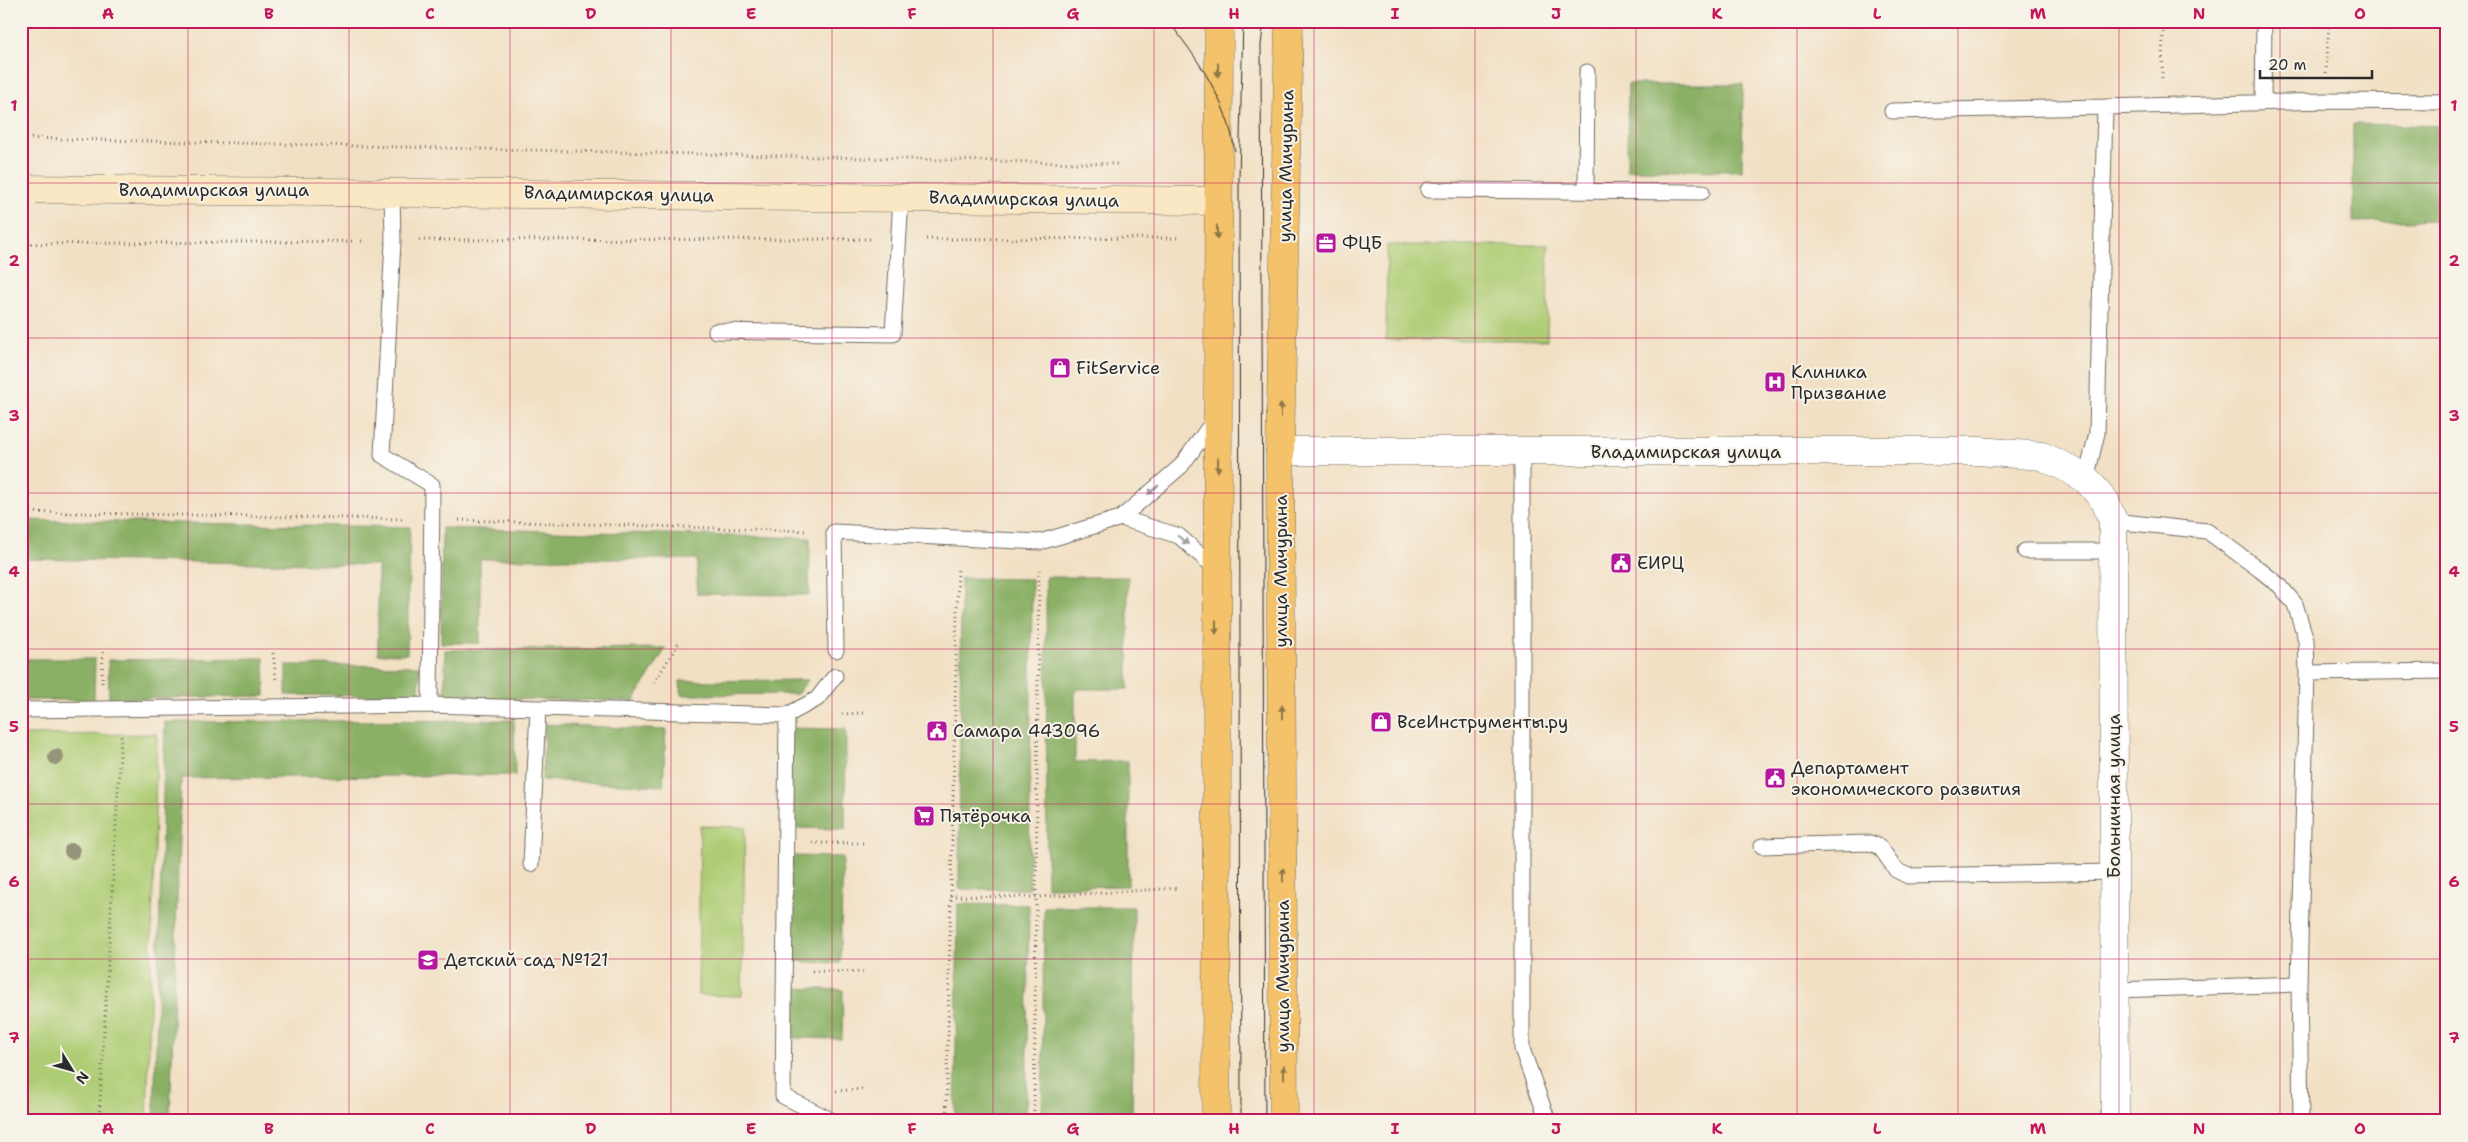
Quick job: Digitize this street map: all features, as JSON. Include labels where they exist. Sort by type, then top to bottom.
[{"type":"main road","points":[[1216,1121],[1217,201],[1219,21]]},
{"type":"main road","name":"улица Мичурина","points":[[1284,1121],[1280,451],[1289,21]]},
{"type":"street","name":"Владимирская улица","points":[[21,189],[392,191],[1217,201]]},
{"type":"street","name":"Владимирская улица","points":[[1280,451],[1979,451],[2042,456],[2086,479]]},
{"type":"street","name":"Больничная улица","points":[[2086,479],[2105,501],[2113,520],[2115,1121]]},
{"type":"lane","points":[[2263,102],[2264,21]]},
{"type":"lane","points":[[1586,191],[1587,72]]},
{"type":"lane","points":[[1892,111],[2263,102],[2447,102]]},
{"type":"lane","points":[[2086,479],[2097,433],[2105,107]]},
{"type":"lane","points":[[1428,190],[1702,192]]},
{"type":"lane","points":[[392,191],[393,241],[382,455],[432,485],[430,705]]},
{"type":"lane","points":[[716,331],[893,334],[900,198]]},
{"type":"lane","points":[[836,650],[834,532],[1040,542],[1121,518],[1181,466],[1218,414]]},
{"type":"lane","points":[[1522,452],[1522,1049],[1548,1121]]},
{"type":"lane","points":[[1121,518],[1179,536],[1216,569]]},
{"type":"lane","points":[[2113,520],[2207,531],[2280,586],[2295,604],[2306,640],[2307,673],[2299,984],[2301,1121]]},
{"type":"lane","points":[[2025,551],[2114,551]]},
{"type":"lane","points":[[2307,673],[2447,671]]},
{"type":"lane","points":[[21,710],[430,705],[788,715],[817,699],[835,676]]},
{"type":"lane","points":[[531,864],[538,708]]},
{"type":"lane","points":[[788,715],[783,1096],[833,1121]]},
{"type":"lane","points":[[1762,846],[1870,844],[1880,848],[1896,870],[1908,876],[2114,872]]},
{"type":"lane","points":[[2115,990],[2299,984]]},
{"type":"path","points":[[2161,104],[2163,21]]},
{"type":"path","points":[[2325,101],[2329,21]]},
{"type":"path","points":[[21,138],[1127,164]]},
{"type":"path","points":[[21,244],[1181,238]]},
{"type":"path","points":[[946,1121],[958,538]]},
{"type":"path","points":[[1034,1121],[1040,542]]},
{"type":"path","points":[[637,711],[680,641]]},
{"type":"path","points":[[99,1121],[123,708]]},
{"type":"path","points":[[786,844],[864,843]]},
{"type":"path","points":[[950,896],[1036,897],[1178,888]]},
{"type":"path","points":[[784,970],[863,972]]},
{"type":"green space","points":[[1628,84],[1743,84],[1742,171],[1627,170]]},
{"type":"green space","points":[[2353,124],[2447,126],[2447,220],[2353,222]]},
{"type":"green space","points":[[1387,245],[1548,245],[1547,340],[1386,340]]},
{"type":"green space","points":[[21,520],[410,527],[407,654],[378,654],[378,565],[21,559]]},
{"type":"green space","points":[[442,528],[810,538],[809,595],[697,594],[697,559],[480,559],[480,643],[441,643]]},
{"type":"green space","points":[[1046,577],[1128,577],[1128,689],[1075,689],[1075,762],[1128,761],[1128,886],[1047,887]]},
{"type":"green space","points":[[961,578],[1032,579],[1029,889],[959,889]]},
{"type":"green space","points":[[666,648],[634,701],[445,698],[445,650]]},
{"type":"green space","points":[[264,658],[265,696],[109,699],[108,660]]},
{"type":"green space","points":[[21,659],[95,659],[94,700],[21,700]]},
{"type":"green space","points":[[286,665],[420,666],[419,696],[286,695]]},
{"type":"green space","points":[[808,680],[797,694],[681,695],[680,681]]},
{"type":"green space","points":[[514,720],[515,775],[181,778],[170,1121],[154,1121],[165,722]]},
{"type":"green space","points":[[545,724],[666,730],[663,786],[542,780]]},
{"type":"green space","points":[[790,728],[846,729],[845,829],[789,828]]},
{"type":"green space","points":[[157,734],[147,1121],[21,1121],[21,735]]},
{"type":"green space","points":[[700,826],[745,827],[742,996],[698,995]]},
{"type":"green space","points":[[792,856],[843,857],[840,963],[788,961]]},
{"type":"green space","points":[[958,904],[1029,905],[1026,1121],[955,1121]]},
{"type":"green space","points":[[1044,907],[1134,907],[1132,1121],[1042,1121]]},
{"type":"green space","points":[[795,988],[843,990],[842,1039],[794,1038]]},
{"type":"tram line","points":[[1168,21],[1201,66],[1210,82],[1226,115],[1235,151]]},
{"type":"tram line","points":[[1241,1121],[1239,179],[1243,21]]},
{"type":"tram line","points":[[1264,21],[1261,45],[1265,1121]]},
{"type":"place","name":"ФЦБ","points":[[1326,243]]},
{"type":"place","name":"FitService","points":[[1060,368]]},
{"type":"place","name":"Клиника Призвание","points":[[1775,382]]},
{"type":"place","name":"ЕИРЦ","points":[[1621,563]]},
{"type":"place","name":"ВсеИнструменты.ру","points":[[1381,722]]},
{"type":"place","name":"Самара 443096","points":[[937,731]]},
{"type":"place","name":"Департамент экономического развития","points":[[1775,778]]},
{"type":"place","name":"Пятёрочка","points":[[924,816]]},
{"type":"place","name":"Детский сад №121","points":[[428,960]]}]
